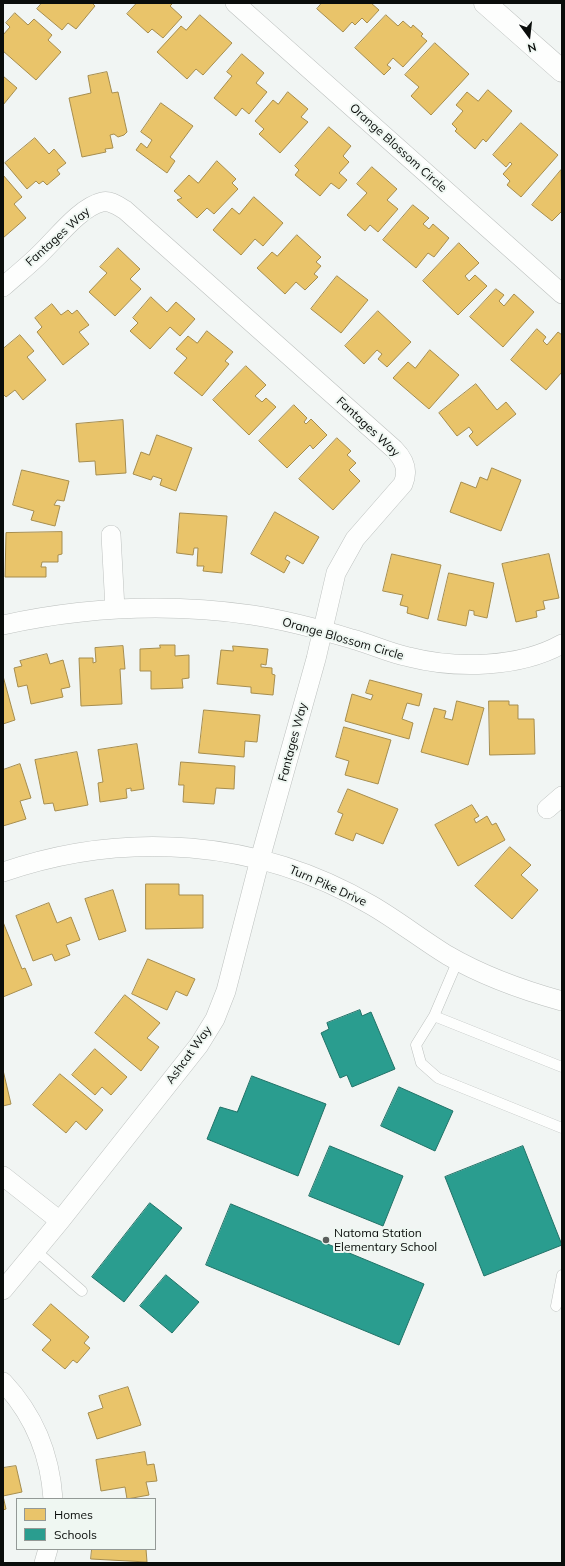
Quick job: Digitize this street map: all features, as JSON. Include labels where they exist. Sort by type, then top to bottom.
[{"type":"street","name":"Orange Blossom Circle","points":[[235,3],[562,294]]},
{"type":"street","points":[[485,3],[559,64]]},
{"type":"street","name":"Fantages Way","points":[[3,287],[40,254],[80,214],[103,202],[113,203],[125,210],[399,453],[406,468],[406,477],[397,491],[355,539],[336,573],[322,631],[260,859]]},
{"type":"street","points":[[111,535],[115,609]]},
{"type":"street","name":"Orange Blossom Circle","points":[[3,625],[76,612],[158,608],[206,610],[252,615],[350,638],[408,657],[438,664],[470,665],[501,663],[561,648]]},
{"type":"street","points":[[547,809],[562,796]]},
{"type":"street","name":"Turn Pike Drive","points":[[3,872],[32,862],[77,852],[122,847],[168,846],[213,850],[260,859],[302,872],[372,905],[448,955],[489,976],[531,993],[562,1001]]},
{"type":"street","name":"Ashcat Way","points":[[3,1290],[60,1221],[199,1045],[214,1019],[226,991],[260,859]]},
{"type":"street","points":[[3,1176],[60,1221]]},
{"type":"street","points":[[3,1382],[15,1395],[35,1428],[48,1464],[53,1498]]},
{"type":"street","points":[[44,1563],[48,1550]]},
{"type":"lane","points":[[458,960],[434,1016],[416,1045],[421,1063],[438,1078],[562,1128]]},
{"type":"lane","points":[[434,1016],[562,1067]]},
{"type":"lane","points":[[36,1251],[82,1291]]},
{"type":"lane","points":[[556,1306],[562,1275]]},
{"type":"building: Homes","points":[[42,3],[92,3],[95,6],[76,29],[68,23],[62,30],[37,9]]},
{"type":"building: Homes","points":[[137,3],[173,3],[170,6],[182,17],[163,38],[152,29],[148,33],[127,14]]},
{"type":"building: Homes","points":[[322,3],[371,3],[379,10],[367,23],[362,18],[355,25],[352,22],[343,32],[317,9]]},
{"type":"building: Homes","points":[[15,13],[28,25],[34,19],[52,35],[48,40],[61,52],[36,80],[3,51],[3,35],[10,27],[6,23]]},
{"type":"building: Homes","points":[[200,15],[232,43],[203,75],[196,69],[187,79],[157,52],[181,26],[186,30]]},
{"type":"building: Homes","points":[[386,15],[398,26],[403,21],[411,28],[413,25],[423,34],[421,36],[427,41],[403,67],[393,58],[387,65],[391,68],[384,75],[355,48]]},
{"type":"building: Homes","points":[[435,43],[469,74],[431,115],[411,96],[419,87],[405,75]]},
{"type":"building: Homes","points":[[242,54],[264,73],[256,83],[267,92],[249,114],[242,108],[236,116],[214,98],[232,76],[227,72]]},
{"type":"building: Homes","points":[[107,72],[112,93],[118,92],[127,132],[118,137],[114,134],[110,135],[113,148],[105,149],[106,152],[82,157],[69,98],[91,93],[88,76]]},
{"type":"building: Homes","points":[[3,76],[17,88],[3,105]]},
{"type":"building: Homes","points":[[488,90],[512,111],[486,142],[483,139],[475,149],[455,131],[457,129],[452,124],[463,111],[456,105],[467,92],[478,101]]},
{"type":"building: Homes","points":[[288,92],[308,109],[301,117],[308,122],[280,153],[259,134],[264,129],[255,121],[273,100],[278,104]]},
{"type":"building: Homes","points":[[161,103],[193,126],[170,157],[175,161],[167,173],[136,150],[141,143],[147,148],[152,140],[141,132]]},
{"type":"building: Homes","points":[[521,123],[558,155],[521,197],[507,185],[510,181],[503,174],[512,164],[510,162],[506,167],[493,155]]},
{"type":"building: Homes","points":[[329,127],[351,146],[343,156],[349,162],[339,173],[347,180],[339,189],[331,183],[320,196],[295,175],[299,170],[295,166]]},
{"type":"building: Homes","points":[[35,138],[49,154],[54,149],[66,163],[57,170],[60,174],[47,185],[43,181],[39,184],[36,181],[27,189],[5,163]]},
{"type":"building: Homes","points":[[217,161],[236,179],[232,183],[238,189],[214,214],[207,208],[197,218],[177,200],[182,198],[174,191],[189,175],[198,183]]},
{"type":"building: Homes","points":[[372,167],[397,189],[387,200],[398,209],[378,232],[370,225],[365,231],[347,215],[367,193],[357,184]]},
{"type":"building: Homes","points":[[561,170],[562,211],[552,221],[532,205]]},
{"type":"building: Homes","points":[[3,175],[22,197],[14,204],[26,218],[3,238]]},
{"type":"building: Homes","points":[[254,197],[283,223],[263,246],[255,239],[241,255],[213,230],[232,208],[239,214]]},
{"type":"building: Homes","points":[[413,205],[429,218],[423,224],[429,229],[433,224],[449,238],[434,257],[428,253],[416,268],[383,240]]},
{"type":"building: Homes","points":[[297,235],[321,257],[316,262],[321,266],[314,274],[318,277],[305,290],[296,282],[285,294],[257,268],[272,252],[277,256]]},
{"type":"building: Homes","points":[[459,243],[479,263],[465,276],[469,281],[475,275],[487,286],[458,315],[423,281]]},
{"type":"building: Homes","points":[[118,248],[140,269],[130,279],[141,289],[115,316],[89,292],[107,273],[100,267]]},
{"type":"building: Homes","points":[[337,276],[368,300],[341,333],[311,309]]},
{"type":"building: Homes","points":[[496,289],[504,295],[499,301],[504,306],[514,294],[534,312],[503,347],[470,317]]},
{"type":"building: Homes","points":[[151,297],[167,312],[176,302],[195,319],[180,336],[170,327],[150,349],[130,331],[138,323],[133,318]]},
{"type":"building: Homes","points":[[52,304],[61,315],[68,310],[72,314],[77,310],[89,325],[79,332],[89,344],[63,365],[37,332],[42,327],[35,318]]},
{"type":"building: Homes","points":[[378,311],[411,342],[387,367],[378,359],[382,354],[377,350],[364,364],[345,346]]},
{"type":"building: Homes","points":[[537,329],[546,337],[543,341],[547,345],[558,332],[562,335],[562,372],[546,390],[511,360]]},
{"type":"building: Homes","points":[[207,331],[233,352],[225,361],[229,364],[202,396],[174,373],[187,358],[176,349],[188,336],[197,343]]},
{"type":"building: Homes","points":[[20,335],[34,351],[27,357],[46,380],[23,400],[15,390],[6,397],[3,394],[3,349]]},
{"type":"building: Homes","points":[[430,350],[459,375],[429,409],[393,378],[408,362],[415,368]]},
{"type":"building: Homes","points":[[246,366],[266,385],[255,396],[262,402],[266,398],[276,407],[249,435],[213,400]]},
{"type":"building: Homes","points":[[476,384],[497,410],[506,402],[516,414],[477,446],[469,436],[473,432],[469,427],[457,436],[439,413]]},
{"type":"building: Homes","points":[[294,405],[307,418],[304,422],[306,424],[311,419],[327,435],[313,449],[310,445],[287,468],[259,441]]},
{"type":"building: Homes","points":[[123,420],[126,473],[96,475],[95,461],[79,462],[76,424]]},
{"type":"building: Homes","points":[[157,435],[192,448],[176,491],[160,485],[162,479],[153,476],[151,480],[133,474],[141,452],[149,455]]},
{"type":"building: Homes","points":[[337,438],[351,451],[347,455],[356,463],[349,470],[360,481],[333,510],[299,479]]},
{"type":"building: Homes","points":[[492,468],[521,480],[501,531],[450,512],[461,482],[476,488],[480,477],[487,480]]},
{"type":"building: Homes","points":[[22,470],[69,481],[64,501],[57,500],[54,505],[60,506],[55,526],[31,520],[34,511],[13,505]]},
{"type":"building: Homes","points":[[275,512],[319,537],[303,564],[287,555],[285,559],[290,562],[284,573],[251,554]]},
{"type":"building: Homes","points":[[180,513],[227,516],[222,573],[203,571],[204,566],[197,566],[198,548],[194,548],[193,555],[177,553]]},
{"type":"building: Homes","points":[[62,532],[62,554],[58,555],[58,562],[42,562],[41,567],[46,567],[46,577],[5,577],[6,533]]},
{"type":"building: Homes","points":[[392,554],[441,565],[428,619],[407,613],[408,607],[400,605],[403,595],[383,591]]},
{"type":"building: Homes","points":[[549,554],[559,598],[543,601],[545,609],[536,611],[537,617],[516,622],[502,564]]},
{"type":"building: Homes","points":[[449,573],[494,583],[487,618],[474,615],[474,611],[469,610],[466,626],[438,620]]},
{"type":"building: Homes","points":[[160,645],[175,645],[175,656],[189,655],[189,678],[182,679],[183,688],[151,689],[151,671],[140,671],[140,649],[160,648]]},
{"type":"building: Homes","points":[[123,646],[125,669],[120,669],[122,704],[81,706],[79,658],[93,658],[93,663],[96,662],[95,648]]},
{"type":"building: Homes","points":[[233,646],[268,649],[266,665],[261,664],[261,667],[272,668],[272,674],[275,675],[273,695],[251,693],[251,687],[217,684],[221,650],[233,651]]},
{"type":"building: Homes","points":[[47,654],[50,664],[63,660],[70,687],[61,689],[63,697],[31,704],[27,685],[18,687],[14,668],[22,666],[20,661]]},
{"type":"building: Homes","points":[[3,676],[15,720],[3,724]]},
{"type":"building: Homes","points":[[370,680],[422,694],[419,706],[407,703],[402,719],[413,723],[409,739],[345,721],[352,694],[371,700],[373,695],[366,693]]},
{"type":"building: Homes","points":[[457,701],[484,708],[468,765],[421,752],[434,708],[446,711],[444,718],[452,720]]},
{"type":"building: Homes","points":[[489,701],[509,701],[509,705],[518,705],[518,719],[534,719],[535,754],[490,755]]},
{"type":"building: Homes","points":[[204,710],[260,715],[257,742],[245,741],[244,757],[199,753]]},
{"type":"building: Homes","points":[[344,727],[391,740],[378,784],[345,775],[349,761],[336,757]]},
{"type":"building: Homes","points":[[137,744],[144,789],[131,791],[131,788],[126,789],[127,798],[100,802],[98,783],[103,782],[98,750]]},
{"type":"building: Homes","points":[[77,752],[88,805],[55,811],[53,803],[44,804],[35,760]]},
{"type":"building: Homes","points":[[181,762],[235,766],[234,789],[216,788],[214,804],[183,802],[184,785],[179,785]]},
{"type":"building: Homes","points":[[20,764],[31,798],[20,801],[26,819],[3,826],[3,770]]},
{"type":"building: Homes","points":[[348,789],[398,809],[383,844],[356,833],[353,841],[335,834],[343,814],[338,812]]},
{"type":"building: Homes","points":[[472,805],[479,816],[474,819],[476,823],[487,816],[492,825],[496,823],[505,840],[458,866],[435,825]]},
{"type":"building: Homes","points":[[510,847],[531,865],[521,875],[538,890],[512,919],[475,886]]},
{"type":"building: Homes","points":[[146,884],[179,884],[179,895],[203,895],[203,928],[146,929]]},
{"type":"building: Homes","points":[[113,890],[126,931],[99,940],[85,899]]},
{"type":"building: Homes","points":[[49,903],[57,923],[71,917],[80,940],[66,945],[70,955],[55,961],[52,954],[33,961],[16,916]]},
{"type":"building: Homes","points":[[3,922],[22,969],[25,968],[32,985],[3,997]]},
{"type":"building: Homes","points":[[148,959],[195,979],[187,996],[176,991],[167,1010],[132,994]]},
{"type":"building: Homes","points":[[125,995],[160,1023],[147,1038],[159,1047],[141,1071],[95,1033]]},
{"type":"building: Homes","points":[[95,1049],[127,1077],[111,1095],[102,1087],[95,1095],[72,1075]]},
{"type":"building: Homes","points":[[3,1070],[11,1104],[3,1106]]},
{"type":"building: Homes","points":[[60,1074],[103,1110],[86,1130],[76,1121],[66,1133],[33,1105]]},
{"type":"building: Homes","points":[[51,1304],[89,1337],[84,1343],[90,1348],[77,1363],[73,1360],[65,1369],[42,1350],[51,1340],[33,1325]]},
{"type":"building: Homes","points":[[128,1387],[141,1425],[97,1439],[88,1413],[103,1408],[99,1396]]},
{"type":"building: Homes","points":[[145,1452],[147,1465],[154,1464],[157,1481],[146,1482],[149,1495],[132,1498],[127,1498],[125,1487],[101,1491],[96,1460]]},
{"type":"building: Homes","points":[[16,1466],[22,1492],[3,1496],[3,1468]]},
{"type":"building: Homes","points":[[3,1496],[6,1509],[3,1510]]},
{"type":"building: Homes","points":[[92,1550],[146,1550],[147,1562],[91,1559]]},
{"type":"building: Schools","points":[[360,1010],[362,1016],[371,1012],[395,1069],[352,1087],[347,1075],[340,1078],[321,1033],[329,1029],[327,1023]]},
{"type":"building: Schools","points":[[252,1076],[326,1104],[298,1176],[207,1139],[220,1107],[237,1112]]},
{"type":"building: Schools","points":[[399,1087],[453,1111],[435,1151],[381,1126]]},
{"type":"building: Schools","points":[[330,1146],[403,1176],[383,1226],[309,1196]]},
{"type":"building: Schools","points":[[523,1146],[562,1245],[484,1276],[445,1177]]},
{"type":"building: Schools","points":[[150,1203],[182,1228],[124,1302],[92,1277]]},
{"type":"building: Schools","points":[[231,1204],[424,1284],[399,1345],[206,1265]]},
{"type":"building: Schools","points":[[166,1275],[199,1302],[172,1333],[140,1306]]},
{"type":"place","name":"Natoma Station Elementary School","points":[[326,1240]]}]
